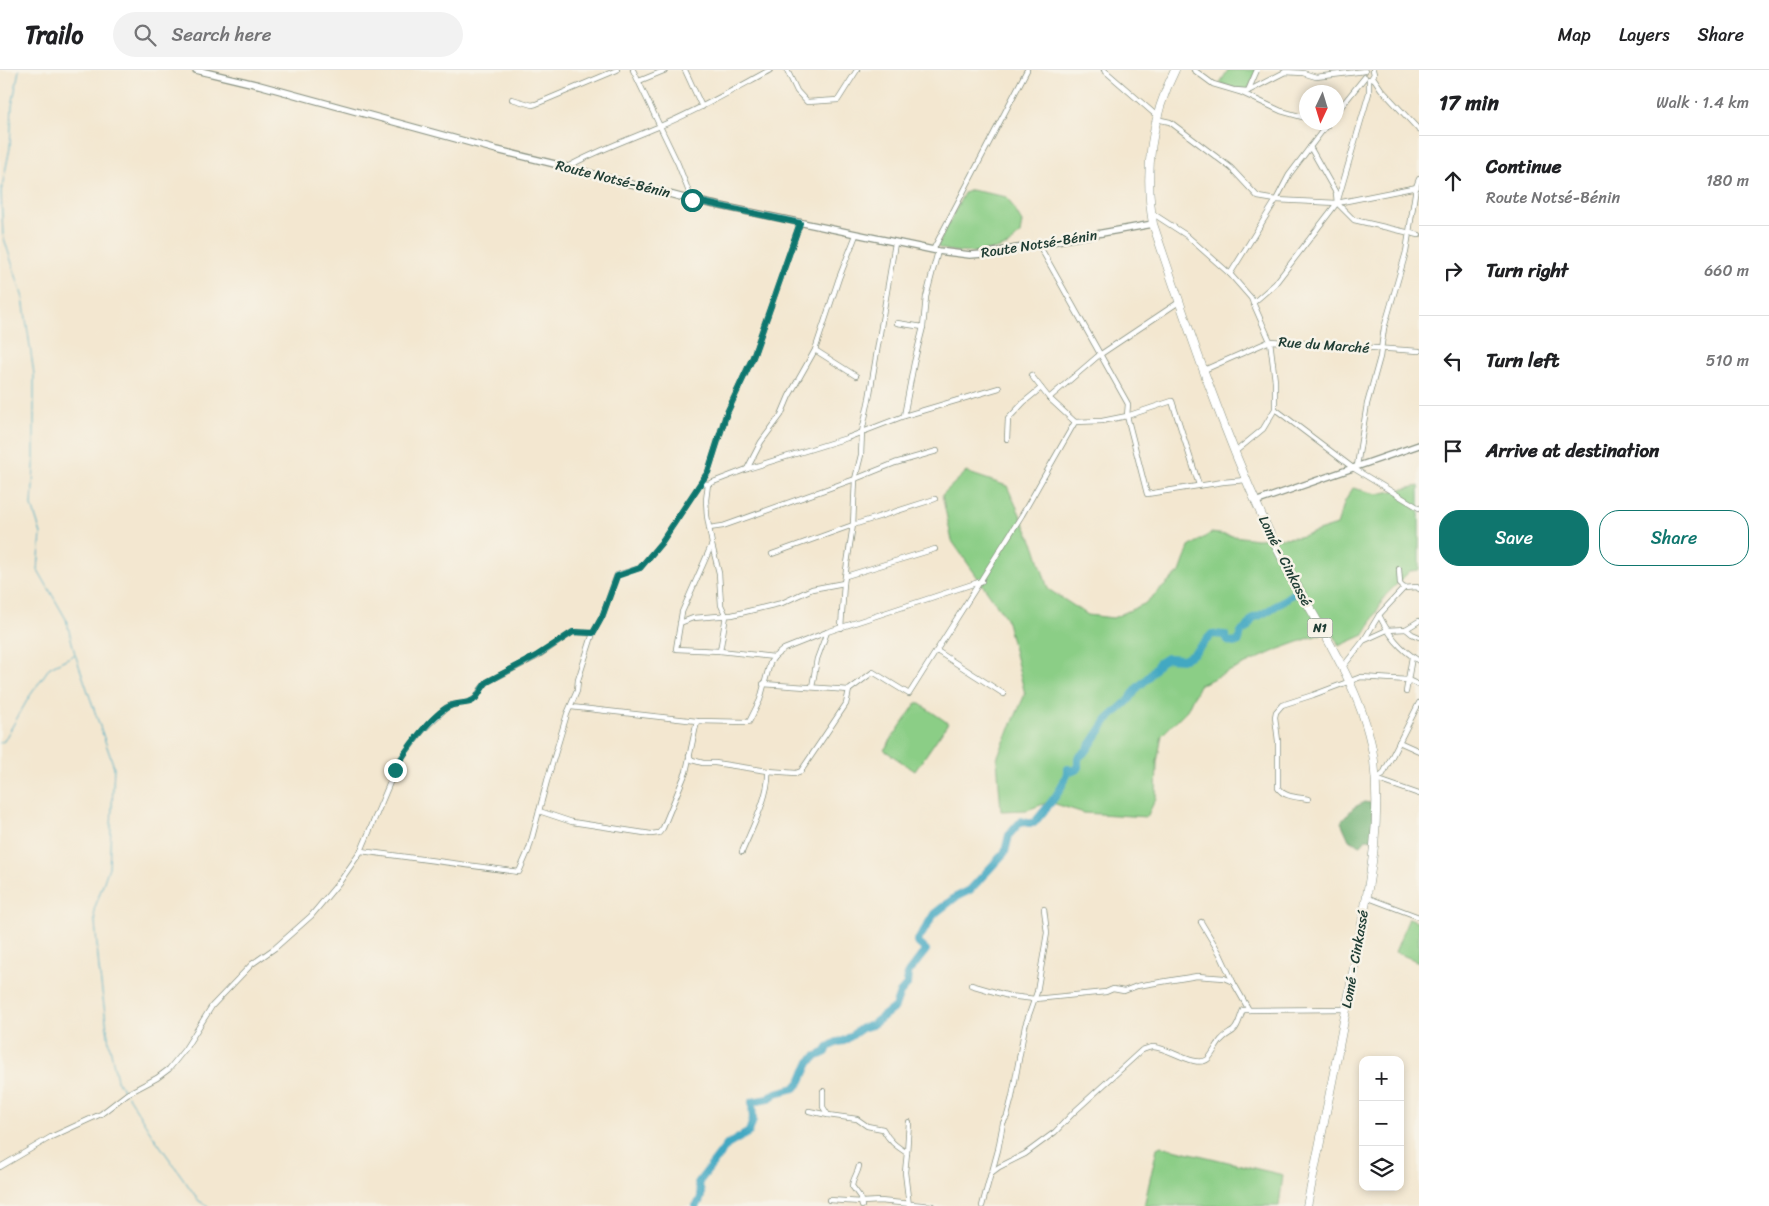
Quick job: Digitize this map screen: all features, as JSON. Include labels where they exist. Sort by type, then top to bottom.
[{"type":"highway","name":"Lomé - Cinkassé","points":[[1174,70],[1156,118],[1150,162],[1150,212],[1153,224],[1204,370],[1255,502],[1282,558],[1349,681],[1369,737],[1376,779],[1377,826],[1372,870],[1307,1206]]},
{"type":"main road","name":"Route Notsé-Bénin","points":[[196,70],[268,87],[497,150],[692,200],[894,243],[936,250],[970,255],[983,254],[1153,224]]},
{"type":"main road","points":[[1255,502],[1419,445]]},
{"type":"street","points":[[512,99],[536,104],[617,70]]},
{"type":"street","points":[[633,70],[678,164],[692,200]]},
{"type":"street","points":[[639,82],[666,70]]},
{"type":"street","points":[[685,70],[702,107]]},
{"type":"street","points":[[567,167],[590,154],[659,127],[702,107],[770,70]]},
{"type":"street","points":[[787,70],[798,91],[807,102],[817,102],[838,100],[857,70]]},
{"type":"street","points":[[904,416],[923,328],[926,297],[936,250],[1027,70]]},
{"type":"street","points":[[1104,70],[1156,118],[1170,122],[1230,168],[1258,197],[1276,200],[1337,203],[1417,187]]},
{"type":"street","points":[[1194,70],[1213,84],[1235,90],[1281,112],[1299,116]]},
{"type":"street","points":[[1248,91],[1257,70]]},
{"type":"street","points":[[1253,303],[1275,284],[1337,203],[1370,93],[1369,78],[1365,70],[1316,77],[1298,70]]},
{"type":"street","points":[[1344,105],[1374,74],[1373,70]]},
{"type":"street","points":[[1235,90],[1248,91],[1285,72],[1303,73]]},
{"type":"street","points":[[1369,78],[1381,88],[1419,130]]},
{"type":"street","points":[[1230,274],[1276,200],[1289,174],[1323,130]]},
{"type":"street","points":[[1310,147],[1336,193],[1337,203],[1354,220],[1419,235]]},
{"type":"street","points":[[1355,467],[1384,328],[1406,252],[1408,232],[1419,179]]},
{"type":"street","points":[[1150,212],[1186,235],[1230,274],[1251,298],[1270,341],[1275,381],[1275,409],[1263,429],[1235,452]]},
{"type":"street","points":[[361,851],[519,872],[529,850],[567,714],[571,707],[593,633],[602,617],[617,576],[640,568],[661,543],[708,472],[726,415],[753,357],[800,223]]},
{"type":"street","points":[[747,469],[761,442],[781,415],[789,396],[815,350],[839,278],[856,235]]},
{"type":"street","points":[[840,628],[844,583],[853,525],[855,480],[861,455],[862,432],[884,314],[894,243]]},
{"type":"street","points":[[1039,245],[1128,404],[1127,416],[1147,494],[1246,480]]},
{"type":"street","points":[[1049,398],[1101,354],[1180,302]]},
{"type":"street","points":[[896,323],[923,328]]},
{"type":"street","name":"Rue du Marché","points":[[1204,370],[1270,341],[1419,351]]},
{"type":"street","points":[[815,350],[856,376]]},
{"type":"street","points":[[1031,375],[1049,398],[1075,422],[1102,421],[1127,416],[1172,400],[1200,485]]},
{"type":"street","points":[[702,483],[708,484],[747,469],[847,438],[904,416],[999,388]]},
{"type":"street","points":[[1007,439],[1008,419],[1041,388]]},
{"type":"street","points":[[1275,409],[1355,467],[1419,508]]},
{"type":"street","points":[[689,756],[697,762],[796,773],[801,771],[846,704],[849,690],[873,672],[909,694],[982,581],[1075,422]]},
{"type":"street","points":[[709,528],[723,526],[855,480],[894,463],[936,451]]},
{"type":"street","points":[[708,484],[706,500],[709,528],[719,573],[721,605],[726,616],[720,651]]},
{"type":"street","points":[[772,554],[853,525],[935,499]]},
{"type":"street","points":[[712,544],[682,612],[676,649],[720,651],[774,657]]},
{"type":"street","points":[[846,576],[935,549]]},
{"type":"street","points":[[1399,570],[1400,584],[1404,588]]},
{"type":"street","points":[[571,707],[697,721],[750,722],[760,700],[763,684],[774,657],[784,649],[827,632],[982,581]]},
{"type":"street","points":[[680,622],[693,618],[726,616],[782,603],[812,589],[844,583]]},
{"type":"street","points":[[1342,668],[1380,616],[1404,588],[1419,588]]},
{"type":"street","points":[[1380,616],[1387,630],[1402,649],[1419,661]]},
{"type":"street","points":[[1364,640],[1387,630],[1406,629],[1419,621]]},
{"type":"street","points":[[1406,629],[1419,637]]},
{"type":"street","points":[[0,1167],[51,1137],[101,1114],[127,1094],[157,1078],[169,1069],[186,1049],[212,1006],[252,964],[275,948],[311,916],[341,880],[361,851],[400,761],[436,717],[452,705],[470,702],[476,698],[487,682],[536,656],[573,632],[593,633]]},
{"type":"street","points":[[812,687],[817,659],[827,632]]},
{"type":"street","points":[[937,651],[1004,694]]},
{"type":"street","points":[[1406,692],[1412,657]]},
{"type":"street","points":[[1308,799],[1287,795],[1278,788],[1278,741],[1274,718],[1282,705],[1361,677],[1408,680],[1419,685]]},
{"type":"street","points":[[763,684],[849,690]]},
{"type":"street","points":[[1376,779],[1383,774],[1419,703]]},
{"type":"street","points":[[539,811],[572,822],[651,834],[658,833],[663,828],[683,782],[697,721]]},
{"type":"street","points":[[1399,742],[1419,751]]},
{"type":"street","points":[[742,852],[768,784],[768,771]]},
{"type":"street","points":[[1376,779],[1419,794]]},
{"type":"street","points":[[1366,897],[1419,917]]},
{"type":"street","points":[[982,1206],[998,1150],[1002,1123],[1007,1116],[1012,1096],[1025,1026],[1035,999],[1048,932],[1044,909]]},
{"type":"street","points":[[1201,922],[1249,1010]]},
{"type":"street","points":[[971,986],[1009,996],[1035,999],[1106,992],[1113,989],[1124,991],[1136,986],[1197,976],[1224,978],[1233,982]]},
{"type":"street","points":[[991,1173],[1025,1154],[1055,1132],[1074,1112],[1142,1050],[1153,1047],[1200,1062],[1207,1060],[1228,1032],[1233,1031],[1238,1025],[1243,1010],[1346,1009]]},
{"type":"street","points":[[823,1091],[823,1107],[828,1116]]},
{"type":"street","points":[[809,1111],[828,1116],[857,1119],[867,1126],[883,1129],[894,1145],[907,1153]]},
{"type":"street","points":[[909,1122],[905,1172],[909,1204]]},
{"type":"street","points":[[859,1166],[852,1186],[862,1204]]},
{"type":"street","points":[[829,1200],[862,1204],[880,1201],[932,1206]]},
{"type":"green space","points":[[1228,70],[1257,70],[1248,90],[1236,89],[1220,83]]},
{"type":"green space","points":[[971,190],[1007,197],[1022,222],[1020,234],[1008,245],[982,252],[945,250],[937,247],[964,193]]},
{"type":"green space","points":[[966,472],[1007,486],[1035,547],[1048,589],[1088,615],[1113,618],[1144,604],[1180,572],[1189,547],[1211,533],[1257,539],[1299,537],[1337,525],[1345,501],[1353,488],[1377,494],[1419,486],[1419,570],[1410,571],[1385,596],[1364,635],[1339,646],[1332,630],[1279,649],[1199,685],[1187,710],[1162,735],[1157,762],[1156,798],[1147,817],[1084,813],[1049,802],[1027,810],[1001,811],[997,758],[1025,694],[1006,618],[952,541],[942,495]]},
{"type":"green space","points":[[917,702],[948,723],[915,771],[884,750]]},
{"type":"green space","points":[[1364,802],[1371,803],[1374,818],[1373,840],[1366,839],[1361,845],[1349,840],[1341,822],[1353,808]]},
{"type":"green space","points":[[1409,918],[1419,922],[1419,962],[1395,952]]},
{"type":"green space","points":[[1161,1146],[1283,1175],[1279,1206],[1144,1206],[1157,1148]]},
{"type":"waterway","points":[[19,70],[12,106],[10,148],[1,192],[3,235],[23,298],[34,374],[32,506],[41,534],[38,570],[66,619],[75,654],[114,767],[109,867],[94,910],[99,969],[109,1043],[117,1080],[125,1093]]},
{"type":"waterway","points":[[696,1206],[701,1195],[698,1183],[727,1145],[749,1132],[753,1120],[752,1102],[768,1099],[776,1093],[795,1088],[801,1081],[809,1063],[815,1057],[826,1052],[828,1047],[837,1042],[844,1041],[862,1028],[872,1025],[895,1007],[900,993],[907,985],[908,973],[926,950],[917,942],[934,914],[956,897],[970,890],[1005,852],[1009,835],[1021,821],[1034,823],[1059,791],[1068,769],[1073,771],[1078,769],[1078,758],[1087,750],[1107,720],[1129,700],[1159,663],[1167,658],[1184,659],[1194,653],[1212,634],[1225,635],[1228,641],[1234,643],[1239,641],[1241,632],[1247,628],[1253,618],[1294,593]]},
{"type":"waterway","points":[[0,743],[4,741],[29,697],[50,667],[74,655]]},
{"type":"waterway","points":[[128,1096],[149,1130],[199,1201],[208,1206]]},
{"type":"route","points":[[395,770],[423,730],[446,708],[470,702],[476,698],[487,682],[536,656],[573,632],[593,633],[602,617],[617,576],[640,568],[661,543],[708,472],[726,415],[753,357],[800,223],[692,200]]}]
